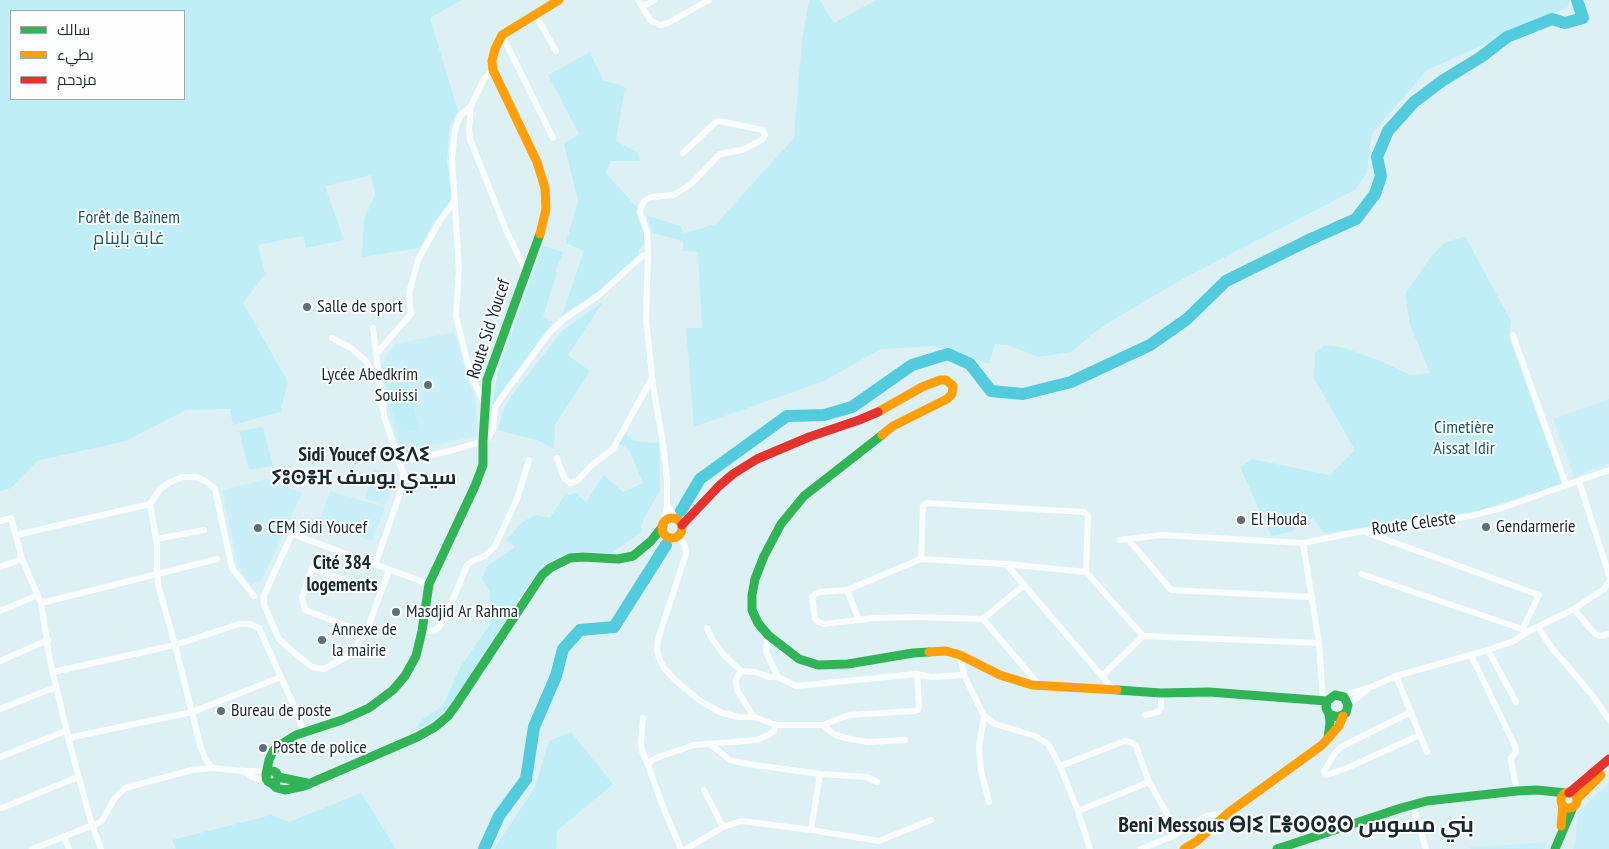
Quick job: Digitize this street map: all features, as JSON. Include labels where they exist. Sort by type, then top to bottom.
[{"type":"main road","points":[[493,70],[492,61],[495,49],[502,35],[559,0]]},
{"type":"main road","name":"Route Sid Youcef","points":[[271,775],[280,745],[304,732],[355,715],[369,708],[392,690],[405,676],[416,656],[430,584],[483,465],[487,380],[542,229],[546,210],[545,188],[537,162],[493,70]]},
{"type":"main road","points":[[679,522],[733,474],[758,459],[809,437],[859,420],[922,387],[940,380],[946,380],[953,386],[952,394],[947,399],[893,426],[804,496],[782,524],[764,556],[755,579],[752,610],[758,623],[768,635],[798,658],[818,665],[848,664],[913,653],[946,651],[960,655],[1000,675],[1040,686],[1161,692],[1209,692],[1325,701],[1334,695],[1342,696],[1346,699],[1348,705],[1346,713],[1339,726],[1328,739],[1228,813],[1197,841],[1184,849]]},
{"type":"main road","points":[[271,775],[277,788],[285,790],[299,788],[417,737],[435,727],[456,706],[536,582],[550,568],[570,558],[583,556],[625,559],[670,538],[679,536],[682,531],[679,522],[672,518],[663,524],[642,550]]},
{"type":"main road","points":[[663,524],[663,532],[670,538]]},
{"type":"main road","points":[[1325,701],[1330,722],[1328,739]]},
{"type":"main road","points":[[1329,714],[1338,717],[1343,716]]},
{"type":"main road","points":[[1559,838],[1565,798],[1609,759]]},
{"type":"main road","points":[[1565,798],[1568,808],[1609,768]]},
{"type":"main road","points":[[1280,848],[1427,801],[1517,791],[1545,791],[1565,798],[1574,794],[1575,803],[1555,849]]},
{"type":"street","points":[[638,0],[651,20],[660,25],[668,23],[710,0]]},
{"type":"street","points":[[642,7],[654,0]]},
{"type":"street","points":[[535,14],[556,51]]},
{"type":"street","points":[[502,35],[553,138]]},
{"type":"street","points":[[493,70],[484,79],[471,106],[470,139],[506,230],[526,271]]},
{"type":"street","points":[[471,106],[460,116],[455,130],[452,158],[459,270],[456,316],[470,373],[485,404]]},
{"type":"street","points":[[663,524],[667,505],[667,478],[652,378],[646,318],[647,232],[640,213],[644,201],[651,198],[674,195],[691,184],[720,154],[742,150],[762,140],[765,135],[763,130],[719,121],[683,153]]},
{"type":"street","points":[[376,354],[411,314],[409,293],[418,260],[439,222],[455,200]]},
{"type":"street","points":[[399,462],[450,451],[488,438],[493,429],[496,407],[508,387],[550,332],[564,319],[598,296],[642,256],[648,255]]},
{"type":"street","points":[[373,328],[384,416],[403,473],[404,484],[375,565]]},
{"type":"street","points":[[1513,335],[1566,485]]},
{"type":"street","points":[[332,338],[351,348],[366,361],[380,385]]},
{"type":"street","points":[[557,458],[564,478],[570,483],[577,481],[592,465],[613,449],[652,378]]},
{"type":"street","points":[[422,631],[433,631],[439,628],[445,619],[468,565],[472,561],[485,556],[494,546],[517,499],[529,460]]},
{"type":"street","name":"Route Celeste","points":[[1120,540],[1162,535],[1303,543],[1363,531],[1470,516],[1502,508],[1609,470]]},
{"type":"street","points":[[16,535],[150,504],[160,489],[170,482],[182,478],[197,478],[207,482],[215,489],[232,568],[254,596]]},
{"type":"street","points":[[1579,481],[1609,575]]},
{"type":"street","points":[[921,559],[923,506],[927,503],[1084,512],[1088,516],[1086,572]]},
{"type":"street","points":[[150,504],[156,539],[159,588],[175,644],[200,748],[212,768]]},
{"type":"street","points":[[667,505],[672,515],[679,522]]},
{"type":"street","points":[[0,521],[11,518],[22,559],[41,602],[50,661],[67,735],[92,825],[101,849]]},
{"type":"street","points":[[156,539],[204,530]]},
{"type":"street","points":[[1342,696],[1396,676],[1514,641],[1525,630],[1539,595],[1363,531]]},
{"type":"street","points":[[389,570],[366,634],[348,656],[324,669],[312,667],[279,639],[264,605],[264,594],[292,534],[430,584]]},
{"type":"street","points":[[679,536],[686,554],[658,639],[659,658],[664,668],[674,679],[709,706],[722,713],[739,717],[754,717],[776,725],[823,725],[849,715],[915,711],[918,710],[919,706],[917,674]]},
{"type":"street","points":[[1128,539],[1171,590],[1312,597]]},
{"type":"street","points":[[1303,543],[1319,643],[1325,701]]},
{"type":"street","points":[[0,567],[22,559]]},
{"type":"street","points":[[41,602],[217,559]]},
{"type":"street","points":[[1023,586],[983,619],[915,617],[824,624],[818,622],[815,618],[812,596],[847,590],[921,559],[1006,564],[1086,572],[1143,636],[1319,643]]},
{"type":"street","points":[[1006,564],[1113,689]]},
{"type":"street","points":[[347,581],[312,568],[302,597],[305,610],[366,634]]},
{"type":"street","points":[[1361,574],[1525,630],[1538,627],[1574,609],[1604,588],[1609,581]]},
{"type":"street","points":[[847,590],[859,620]]},
{"type":"street","points":[[0,611],[38,595]]},
{"type":"street","points":[[1574,609],[1595,634],[1600,636],[1609,634]]},
{"type":"street","points":[[983,619],[1040,686]]},
{"type":"street","points":[[54,672],[175,644],[239,624],[250,624],[259,628],[304,732]]},
{"type":"street","points":[[1538,627],[1552,648],[1593,696],[1609,720]]},
{"type":"street","points":[[707,628],[712,639],[724,655],[741,671],[754,672],[769,677],[778,676]]},
{"type":"street","points":[[768,635],[766,652],[778,676],[796,686],[917,674],[930,677],[964,676]]},
{"type":"street","points":[[1102,676],[1143,636]]},
{"type":"street","points":[[0,661],[48,640]]},
{"type":"street","points":[[1488,650],[1516,702]]},
{"type":"street","points":[[960,655],[964,676],[984,716],[995,724],[1042,740],[1048,744],[1060,766],[1078,811],[1090,849]]},
{"type":"street","points":[[1471,655],[1515,746],[1516,752],[1511,758],[1511,762],[1517,791]]},
{"type":"street","points":[[741,671],[736,680],[737,690],[754,717]]},
{"type":"street","points":[[1396,676],[1427,752]]},
{"type":"street","points":[[0,757],[67,735],[192,712],[281,677]]},
{"type":"street","points":[[0,708],[56,687]]},
{"type":"street","points":[[1348,705],[1370,687]]},
{"type":"street","points":[[1145,715],[1158,712],[1161,708],[1161,692]]},
{"type":"street","points":[[1410,712],[1341,747],[1324,771],[1325,774],[1347,768],[1420,735]]},
{"type":"street","points":[[984,716],[979,747],[981,771],[988,802]]},
{"type":"street","points":[[642,718],[642,751],[680,849]]},
{"type":"street","points":[[648,765],[656,758],[694,745],[758,740],[774,731],[776,725]]},
{"type":"street","points":[[823,725],[835,735],[850,740],[868,742],[905,740]]},
{"type":"street","points":[[1060,766],[1128,741],[1136,746],[1149,782],[1178,832]]},
{"type":"street","points":[[710,744],[730,760],[820,774],[867,777],[877,782]]},
{"type":"street","points":[[32,849],[100,822],[115,798],[125,788],[192,770],[212,768],[271,775]]},
{"type":"street","points":[[244,771],[252,777],[271,775]]},
{"type":"street","points":[[810,830],[820,774]]},
{"type":"street","points":[[2,808],[78,777]]},
{"type":"street","points":[[1078,811],[1149,782]]},
{"type":"street","points":[[704,790],[723,827]]},
{"type":"street","points":[[1413,805],[1426,849]]},
{"type":"street","points":[[1141,849],[1178,832],[1206,816],[1228,813]]},
{"type":"street","points":[[686,849],[723,827],[742,821],[879,841],[931,820]]},
{"type":"street","points":[[64,836],[69,849]]},
{"type":"street","points":[[1305,839],[1308,849]]},
{"type":"shaded area","name":"Lycée Abedkrim Souissi","points":[[454,332],[476,402],[477,436],[403,449],[399,446],[389,412],[381,367],[394,344]]},
{"type":"shaded area","points":[[1609,399],[1609,464],[1574,477],[1553,419]]},
{"type":"shaded area","points":[[375,469],[396,478],[385,506],[365,498]]},
{"type":"shaded area","name":"CEM Sidi Youcef","points":[[267,479],[302,493],[262,580],[250,585],[237,564],[222,490]]},
{"type":"shaded area","points":[[330,491],[385,507],[373,541],[318,524]]},
{"type":"shaded area","points":[[1609,783],[1609,849],[1573,849],[1576,839],[1577,813]]},
{"type":"shaded area","points":[[1548,842],[1543,849],[1470,849],[1470,847]]},
{"type":"green space","name":"Forêt de Baïnem غابة باينام","points":[[0,0],[462,0],[430,18],[458,111],[450,126],[447,160],[452,199],[433,224],[420,248],[362,257],[364,219],[375,195],[371,175],[325,186],[344,240],[306,248],[303,236],[258,245],[265,274],[243,303],[288,382],[280,412],[233,425],[230,409],[186,410],[126,441],[37,461],[11,488],[0,491]]},
{"type":"green space","points":[[809,0],[820,0],[834,23],[876,0],[1570,0],[1568,7],[1427,70],[1372,134],[1367,172],[1355,190],[1188,276],[1116,318],[1071,352],[1038,357],[1008,345],[995,344],[989,364],[935,346],[881,349],[824,381],[694,427],[686,328],[702,328],[698,252],[683,251],[683,241],[653,233],[646,215],[680,226],[684,233],[716,224],[794,138],[802,40]]},
{"type":"green space","points":[[590,52],[603,80],[625,87],[616,141],[638,153],[640,161],[611,161],[606,173],[641,212],[646,241],[638,252],[641,254],[620,274],[562,315],[584,251],[566,243],[578,201],[564,144],[579,134],[548,75]]},
{"type":"green space","name":"Cimetière Aissat Idir","points":[[1465,236],[1511,321],[1509,337],[1562,484],[1472,513],[1324,533],[1312,518],[1291,532],[1271,536],[1240,467],[1252,459],[1330,475],[1355,450],[1314,378],[1315,353],[1324,345],[1341,347],[1381,361],[1410,375],[1430,373],[1410,325],[1405,294],[1430,258],[1444,243]]},
{"type":"green space","points":[[543,246],[563,252],[555,272],[557,273],[543,317],[553,322],[499,396],[491,428],[491,410],[498,371]]},
{"type":"green space","points":[[603,302],[568,355],[590,371],[555,425],[554,449],[537,440],[498,430],[503,411],[512,395],[563,330]]},
{"type":"green space","points":[[408,379],[419,431],[399,432],[391,407],[387,383]]},
{"type":"green space","points":[[263,427],[273,466],[249,470],[239,431]]},
{"type":"green space","points":[[625,434],[634,441],[659,443],[660,491],[643,520],[640,533],[612,553],[579,552],[563,555],[544,565],[526,588],[452,705],[433,721],[412,732],[424,718],[442,707],[461,666],[490,624],[490,592],[482,578],[487,566],[515,547],[506,540],[522,522],[535,515],[550,518],[564,496],[576,493],[586,502],[604,475],[623,492],[643,483],[629,450],[619,443]]},
{"type":"green space","points":[[571,732],[613,784],[557,831],[556,849],[494,849],[535,787],[549,741]]},
{"type":"green space","points":[[361,793],[396,849],[176,849],[172,840],[271,815],[289,822]]},
{"type":"waterway","points":[[681,511],[700,479],[787,416],[824,415],[852,407],[912,365],[948,354],[970,364],[991,391],[1023,394],[1071,382],[1150,345],[1187,319],[1226,281],[1356,219],[1375,194],[1381,176],[1377,157],[1388,131],[1414,102],[1507,37],[1552,19],[1565,23],[1583,18],[1577,0]]},
{"type":"waterway","points":[[484,849],[499,816],[526,779],[534,727],[556,676],[563,649],[580,630],[614,627],[666,545]]},
{"type":"traffic: fast","points":[[266,774],[273,751],[280,745],[296,735],[342,720],[369,708],[393,690],[405,676],[416,656],[429,584],[483,465],[487,380],[540,234]]},
{"type":"traffic: fast","points":[[882,435],[804,496],[781,524],[764,556],[755,579],[752,610],[758,623],[768,635],[799,659],[818,665],[848,664],[929,652]]},
{"type":"traffic: fast","points":[[271,783],[277,788],[285,790],[304,786],[417,737],[435,727],[448,716],[456,705],[542,575],[550,568],[570,558],[618,559],[633,556],[651,541],[663,526]]},
{"type":"traffic: fast","points":[[1117,690],[1161,693],[1209,692],[1327,701]]},
{"type":"traffic: fast","points":[[1328,738],[1330,722],[1326,708],[1327,701],[1335,695],[1344,697],[1348,705],[1346,713],[1338,717],[1329,714]]},
{"type":"traffic: fast","points":[[274,771],[277,772],[278,777],[277,782],[270,783],[267,782],[266,775],[267,772],[274,771]]},
{"type":"traffic: fast","points":[[278,777],[307,783]]},
{"type":"traffic: fast","points":[[1277,849],[1427,801],[1517,791],[1537,790],[1566,793]]},
{"type":"traffic: fast","points":[[1555,849],[1573,807]]},
{"type":"traffic: slow","points":[[540,234],[546,209],[545,188],[537,162],[493,70],[492,61],[495,49],[502,35],[559,0]]},
{"type":"traffic: slow","points":[[878,412],[922,387],[940,380],[946,380],[953,386],[952,394],[947,399],[893,426],[882,435]]},
{"type":"traffic: slow","points":[[672,518],[679,521],[682,528],[679,535],[672,538],[665,535],[662,528],[665,521],[672,518]]},
{"type":"traffic: slow","points":[[929,652],[946,651],[960,655],[1000,675],[1032,685],[1117,690]]},
{"type":"traffic: slow","points":[[1184,849],[1197,841],[1228,813],[1322,745],[1339,726],[1343,716]]},
{"type":"traffic: slow","points":[[1577,799],[1601,775]]},
{"type":"traffic: slow","points":[[1569,792],[1577,800],[1569,808],[1561,800],[1569,792]]},
{"type":"traffic: slow","points":[[1561,826],[1563,805]]},
{"type":"traffic: jam","points":[[682,525],[719,486],[733,474],[757,459],[809,437],[878,412]]},
{"type":"traffic: jam","points":[[1569,793],[1609,759]]},
{"type":"place","name":"Salle de sport","points":[[307,307]]},
{"type":"place","name":"Lycée Abedkrim Souissi","points":[[428,385]]},
{"type":"place","name":"El Houda","points":[[1241,520]]},
{"type":"place","name":"Gendarmerie","points":[[1486,527]]},
{"type":"place","name":"CEM Sidi Youcef","points":[[258,528]]},
{"type":"place","name":"Masdjid Ar Rahma","points":[[396,612]]},
{"type":"place","name":"Annexe de la mairie","points":[[322,640]]},
{"type":"place","name":"Bureau de poste","points":[[221,711]]},
{"type":"place","name":"Poste de police","points":[[263,748]]},
{"type":"district","name":"Sidi Youcef ⵙⵉⴷⵉ ⵢⵓⵙⴻⴼ سيدي يوسف","points":[[364,466]]},
{"type":"district","name":"Cité 384 logements","points":[[342,575]]},
{"type":"district","name":"Beni Messous ⴱⵏⵉ ⵎⴻⵙⵙⵓⵙ بني مسوس","points":[[1296,826]]}]
